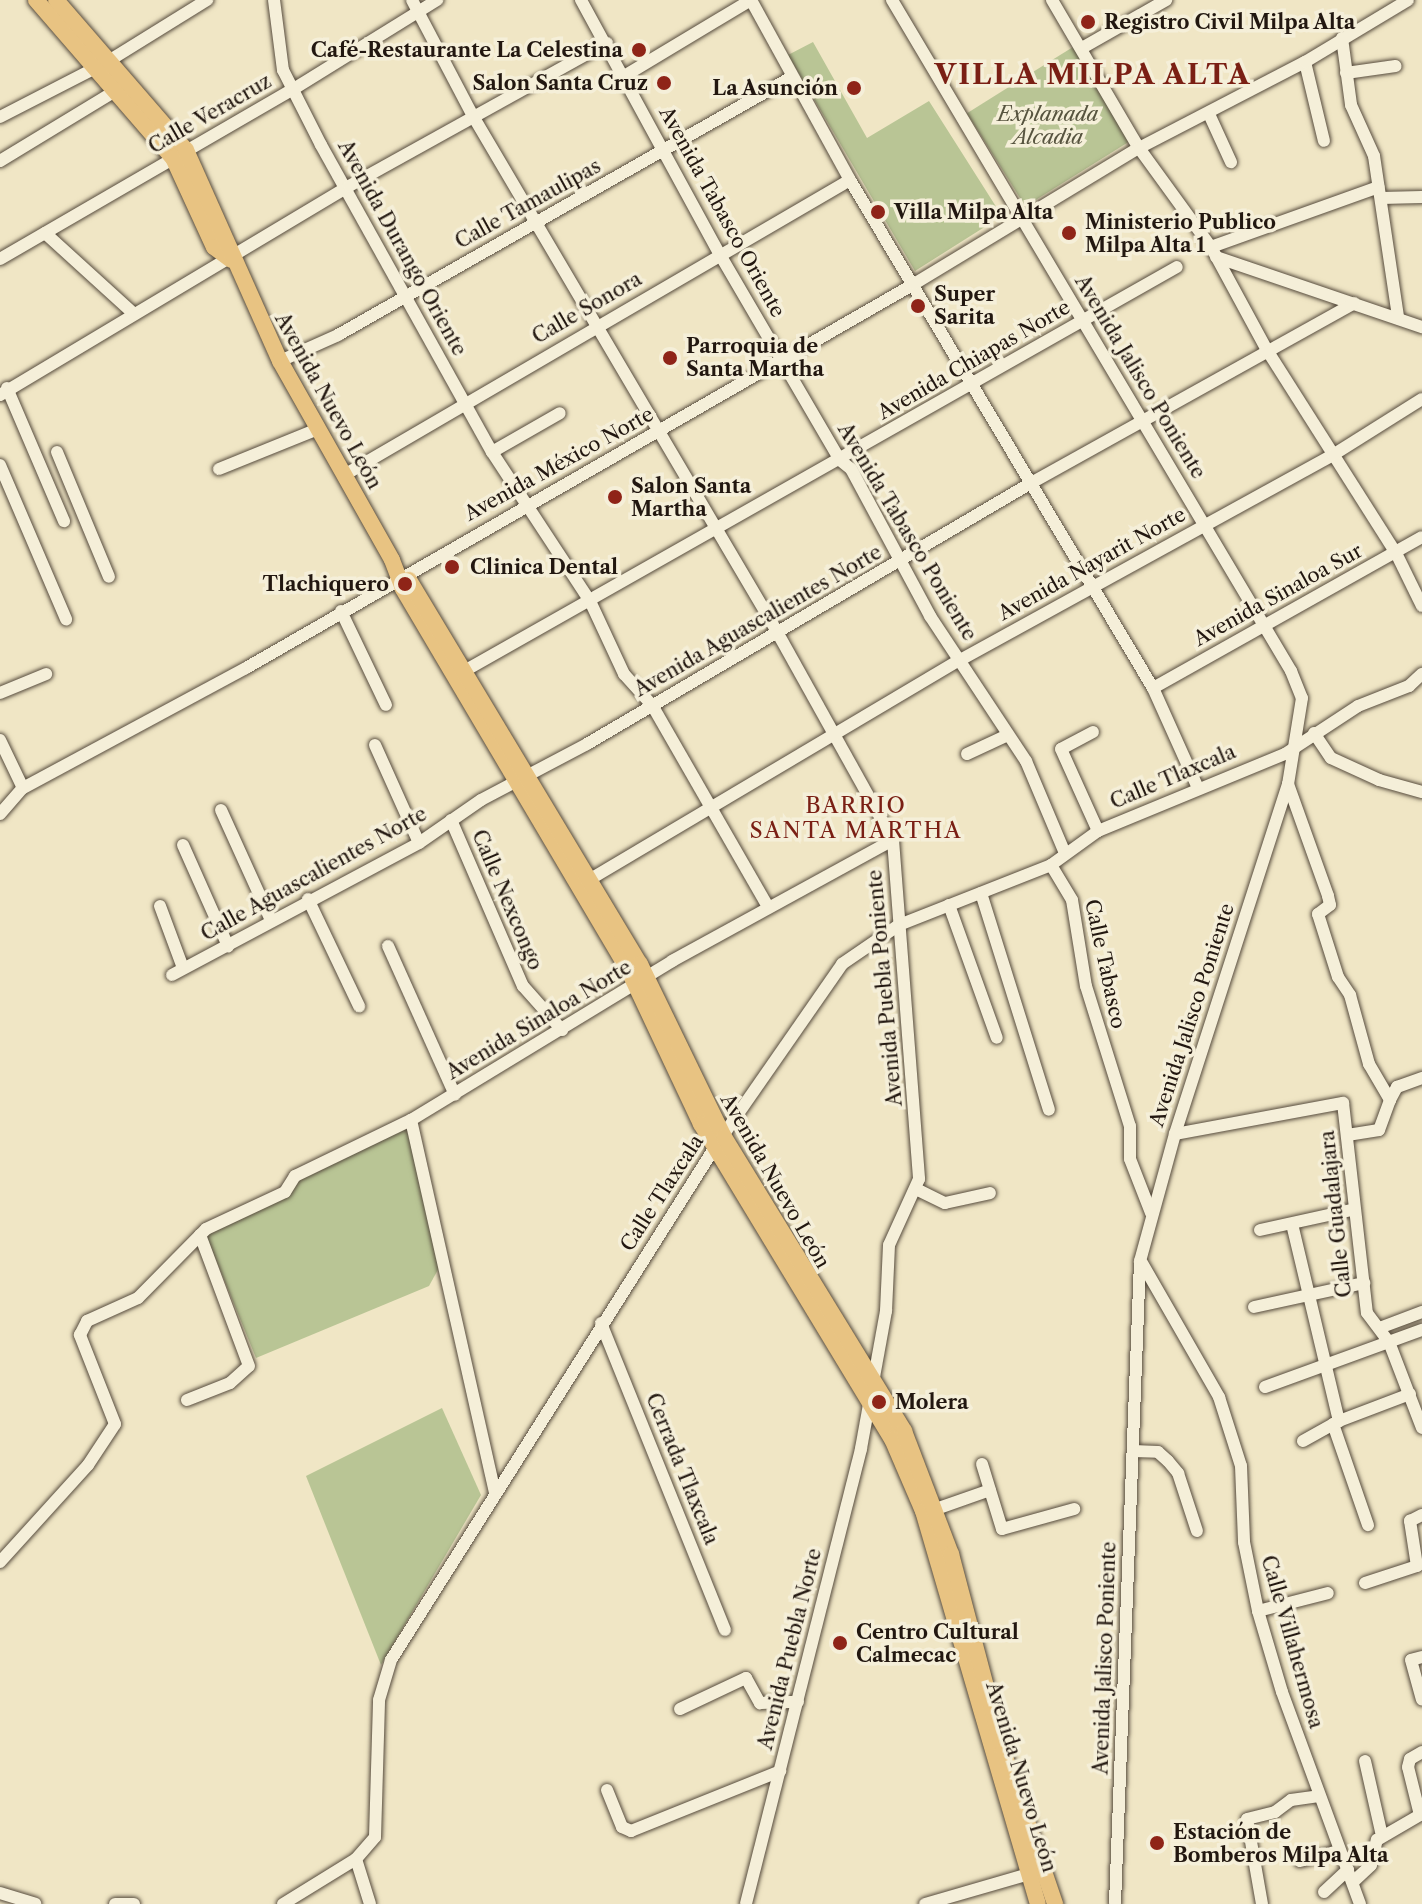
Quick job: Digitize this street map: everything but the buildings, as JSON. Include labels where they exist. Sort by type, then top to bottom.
[{"type":"main road","name":"Avenida Nuevo León","points":[[36,0],[102,65],[179,154],[280,361],[398,570],[462,673],[582,884],[642,981],[720,1142],[871,1403],[923,1511],[1038,1904]]},
{"type":"main road","name":"Avenida Nuevo León","points":[[56,0],[117,90],[179,154]]},
{"type":"main road","name":"Avenida Nuevo León","points":[[720,1142],[904,1431],[936,1509],[1003,1751],[1055,1904]]},
{"type":"street","points":[[0,117],[102,65],[207,0]]},
{"type":"street","name":"Avenida Durango Oriente","points":[[274,0],[281,61],[292,90],[349,186],[405,296],[492,452],[590,601],[624,674],[652,705],[768,907]]},
{"type":"street","name":"Calle Veracruz","points":[[0,259],[292,90],[415,6],[437,0]]},
{"type":"street","name":"Avenida Tabasco Oriente","points":[[581,0],[626,75],[662,152],[719,253],[784,359]]},
{"type":"street","points":[[626,75],[751,0],[850,180],[1153,688],[1197,786]]},
{"type":"street","name":"Avenida Jalisco Poniente","points":[[892,0],[1024,216],[1302,698],[1288,784],[1175,1134],[1140,1261],[1115,1904]]},
{"type":"street","points":[[1052,0],[1139,148],[1213,252],[1267,350],[1396,553],[1422,606]]},
{"type":"street","points":[[1082,48],[1166,0]]},
{"type":"street","name":"Avenida México Norte","points":[[0,814],[23,788],[341,611],[398,570],[659,431],[914,284],[1139,148],[1305,62],[1385,5],[1408,0]]},
{"type":"street","name":"Avenida Puebla Poniente","points":[[415,6],[473,116],[718,530],[893,840],[919,1172],[916,1189],[889,1245],[871,1403]]},
{"type":"street","points":[[1342,38],[1351,105],[1374,156],[1398,317]]},
{"type":"street","points":[[64,521],[4,392],[134,314],[232,261],[349,186],[607,43]]},
{"type":"street","points":[[1305,62],[1324,141]]},
{"type":"street","points":[[1346,73],[1396,66]]},
{"type":"street","name":"Calle Tamaulipas","points":[[280,361],[405,296],[792,77]]},
{"type":"street","points":[[0,161],[117,90]]},
{"type":"street","points":[[1209,114],[1231,162]]},
{"type":"street","name":"Calle Sonora","points":[[346,474],[465,400],[850,180]]},
{"type":"street","points":[[1213,252],[1380,193],[1422,197]]},
{"type":"street","points":[[45,233],[134,314]]},
{"type":"street","points":[[1213,252],[1421,327]]},
{"type":"street","name":"Avenida Chiapas Norte","points":[[462,673],[1177,267]]},
{"type":"street","name":"Avenida Aguascalientes Norte","points":[[522,778],[776,630],[903,561],[1031,483],[1354,303]]},
{"type":"street","name":"Avenida Tabasco Poniente","points":[[784,359],[840,460],[851,469],[930,616],[1039,786],[1064,851]]},
{"type":"street","name":"Avenida Nayarit Norte","points":[[582,884],[710,805],[960,660],[1333,455],[1422,399]]},
{"type":"street","points":[[492,452],[560,413]]},
{"type":"street","points":[[219,469],[318,429]]},
{"type":"street","points":[[57,452],[109,577]]},
{"type":"street","points":[[0,465],[66,619]]},
{"type":"street","points":[[54,498],[72,489]]},
{"type":"street","name":"Avenida Sinaloa Sur","points":[[1153,688],[1422,537]]},
{"type":"street","points":[[341,611],[386,705]]},
{"type":"street","points":[[0,693],[46,674]]},
{"type":"street","name":"Calle Tlaxcala","points":[[356,1859],[379,1829],[383,1679],[601,1323],[842,964],[899,925],[1051,865],[1064,851],[1098,831],[1197,786],[1295,747],[1358,706],[1409,686],[1422,674]]},
{"type":"street","points":[[1093,732],[1061,749],[1098,831]]},
{"type":"street","points":[[1314,733],[1331,758],[1379,780],[1422,792]]},
{"type":"street","points":[[967,754],[1008,735]]},
{"type":"street","points":[[0,740],[23,788]]},
{"type":"street","points":[[375,745],[419,843]]},
{"type":"street","name":"Calle Aguascalientes Norte","points":[[172,975],[182,965],[228,946],[308,899],[419,843],[522,778]]},
{"type":"street","points":[[1288,784],[1328,896],[1330,905],[1318,914],[1338,977],[1350,995],[1369,1064],[1390,1100]]},
{"type":"street","points":[[221,810],[271,920]]},
{"type":"street","name":"Calle Nexcongo","points":[[451,820],[523,986],[562,1030]]},
{"type":"street","name":"Avenida Sinaloa Norte","points":[[203,1232],[276,1197],[295,1176],[411,1120],[768,907],[893,840]]},
{"type":"street","points":[[183,845],[228,946]]},
{"type":"street","name":"Calle Tabasco","points":[[1051,865],[1072,900],[1086,986],[1130,1126],[1130,1159],[1151,1213]]},
{"type":"street","points":[[981,893],[1049,1110]]},
{"type":"street","points":[[308,899],[359,1006]]},
{"type":"street","points":[[949,905],[997,1038]]},
{"type":"street","points":[[160,906],[182,965]]},
{"type":"street","points":[[388,946],[455,1095]]},
{"type":"street","points":[[1347,1135],[1379,1130],[1397,1087],[1422,1078]]},
{"type":"street","name":"Calle Guadalajara","points":[[1175,1134],[1338,1102],[1345,1107],[1352,1210],[1367,1313],[1382,1327],[1422,1428]]},
{"type":"street","points":[[411,1120],[495,1492]]},
{"type":"street","points":[[916,1189],[945,1203],[990,1193]]},
{"type":"street","points":[[1260,1230],[1352,1210]]},
{"type":"street","points":[[1292,1224],[1336,1422],[1368,1525]]},
{"type":"street","points":[[0,1562],[88,1465],[115,1424],[81,1327],[138,1298],[203,1232],[249,1366],[230,1383],[187,1400]]},
{"type":"street","name":"Calle Villahermosa","points":[[1140,1261],[1219,1397],[1241,1466],[1244,1542],[1258,1611],[1319,1796],[1360,1904]]},
{"type":"street","points":[[1254,1307],[1364,1283]]},
{"type":"street","points":[[1382,1327],[1422,1312]]},
{"type":"street","name":"Cerrada Tlaxcala","points":[[601,1323],[725,1630]]},
{"type":"street","points":[[1265,1387],[1422,1330]]},
{"type":"street","points":[[1303,1441],[1336,1422],[1410,1394]]},
{"type":"street","name":"Avenida Puebla Norte","points":[[746,1904],[871,1403]]},
{"type":"street","points":[[1133,1451],[1158,1452],[1178,1473],[1197,1531]]},
{"type":"street","points":[[982,1464],[1002,1529],[1074,1509]]},
{"type":"street","points":[[936,1509],[990,1490]]},
{"type":"street","points":[[1365,1583],[1417,1566],[1410,1521],[1422,1515]]},
{"type":"street","points":[[1258,1611],[1328,1593]]},
{"type":"street","points":[[1422,1657],[1411,1660],[1422,1700]]},
{"type":"street","points":[[680,1709],[746,1678],[760,1703],[798,1702]]},
{"type":"street","points":[[1324,1892],[1371,1865],[1374,1844],[1382,1836],[1420,1815],[1408,1767],[1410,1759],[1422,1752]]},
{"type":"street","points":[[1365,1761],[1382,1836]]},
{"type":"street","points":[[607,1790],[626,1832],[780,1771]]},
{"type":"street","points":[[1262,1904],[1247,1819],[1275,1812],[1291,1800],[1319,1796]]},
{"type":"street","points":[[1300,1861],[1339,1851]]},
{"type":"street","points":[[283,1904],[356,1859],[370,1904]]},
{"type":"street","points":[[925,1904],[1029,1874]]},
{"type":"street","points":[[0,1893],[35,1904]]},
{"type":"street","points":[[115,1904],[134,1904]]},
{"type":"green space","points":[[813,42],[867,138],[929,101],[1002,216],[915,271],[788,55]]},
{"type":"green space","name":"Explanada Alcadia","points":[[1073,47],[1131,140],[1025,207],[967,113]]},
{"type":"green space","points":[[408,1127],[440,1266],[429,1286],[256,1358],[205,1233],[292,1183]]},
{"type":"green space","points":[[442,1408],[481,1495],[381,1665],[306,1476]]},
{"type":"place","name":"Registro Civil Milpa Alta","points":[[1088,22]]},
{"type":"place","name":"Café-Restaurante La Celestina","points":[[639,50]]},
{"type":"place","name":"Salon Santa Cruz","points":[[664,83]]},
{"type":"place","name":"La Asunción","points":[[854,88]]},
{"type":"place","name":"Villa Milpa Alta","points":[[878,212]]},
{"type":"place","name":"Ministerio Publico Milpa Alta 1","points":[[1069,233]]},
{"type":"place","name":"Super Sarita","points":[[918,306]]},
{"type":"place","name":"Parroquia de Santa Martha","points":[[670,358]]},
{"type":"place","name":"Salon Santa Martha","points":[[615,497]]},
{"type":"place","name":"Clinica Dental","points":[[452,567]]},
{"type":"place","name":"Tlachiquero","points":[[405,584]]},
{"type":"place","name":"Molera","points":[[879,1402]]},
{"type":"place","name":"Centro Cultural Calmecac","points":[[840,1643]]},
{"type":"place","name":"Estación de Bomberos Milpa Alta","points":[[1157,1843]]},
{"type":"district","name":"VILLA MILPA ALTA","points":[[1093,74]]},
{"type":"district","name":"BARRIO SANTA MARTHA","points":[[856,818]]}]
